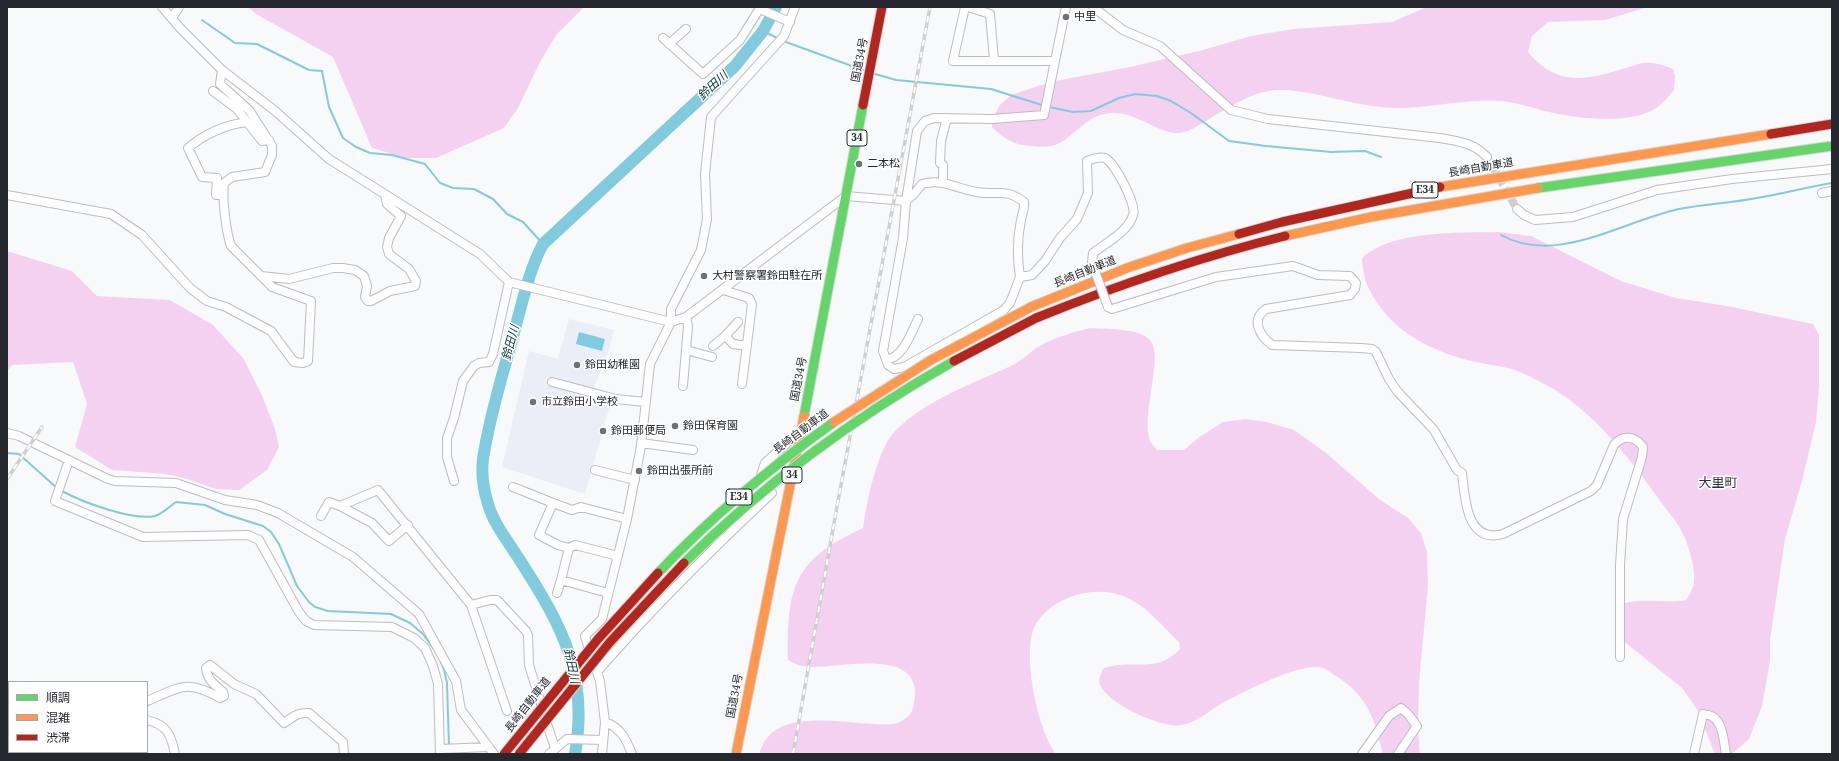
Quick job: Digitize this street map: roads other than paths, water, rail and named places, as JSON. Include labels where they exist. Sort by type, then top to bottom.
[{"type":"highway","name":"国道34号","points":[[736,754],[800,439],[882,7]]},
{"type":"highway","name":"長崎自動車道","points":[[504,754],[589,648],[662,569],[717,516],[774,467],[836,420],[902,377],[954,346],[1031,307],[1126,268],[1187,248],[1282,222],[1440,187],[1832,124]]},
{"type":"highway","name":"長崎自動車道","points":[[519,754],[595,660],[670,578],[725,524],[782,476],[843,430],[908,387],[960,357],[1036,318],[1079,299],[1131,279],[1190,260],[1285,234],[1451,202],[1832,146]]},
{"type":"street","points":[[162,7],[222,70],[274,110],[329,159],[385,196],[480,254],[511,282],[671,322],[686,317],[846,196],[906,201],[922,184],[943,182],[977,192],[1005,192],[1016,196],[1024,202],[1018,247],[1020,277],[1010,303],[1004,310],[904,367],[894,369],[888,365],[883,351],[903,238],[906,201],[917,131],[925,121],[934,118],[992,119],[1044,115],[1066,7]]},
{"type":"street","points":[[172,18],[179,7]]},
{"type":"street","points":[[602,754],[600,740],[605,722],[597,672],[585,636],[602,620],[627,519],[641,443],[650,364],[671,322],[671,309],[701,250],[707,219],[705,174],[711,117],[784,36],[788,22],[795,7]]},
{"type":"street","points":[[965,7],[953,61],[1054,61]]},
{"type":"street","points":[[968,7],[990,14],[994,60]]},
{"type":"street","points":[[1093,7],[1123,30],[1160,46],[1231,110],[1268,119],[1440,138],[1466,143],[1481,151],[1486,157]]},
{"type":"street","points":[[686,29],[666,41],[703,74],[740,40],[761,8],[788,22]]},
{"type":"street","points":[[7,195],[111,214],[142,236],[190,288],[207,301],[226,307],[271,331],[294,362],[303,363],[308,361],[311,301],[272,287],[231,246],[228,237],[222,195],[224,183],[232,177],[265,172],[272,155],[272,146],[249,110],[220,84],[222,70]]},
{"type":"street","points":[[213,91],[237,110],[262,142],[269,140]]},
{"type":"street","points":[[943,182],[943,165],[940,163],[941,141],[947,118]]},
{"type":"street","points":[[222,195],[216,195],[217,178],[202,177],[188,148],[200,138],[227,125],[247,122]]},
{"type":"street","points":[[1020,277],[1032,276],[1045,261],[1060,238],[1077,219],[1088,193],[1087,161],[1098,157],[1106,159],[1114,167],[1130,199],[1134,213],[1130,223],[1093,253],[1092,263],[1108,307],[1112,309],[1216,277],[1293,266],[1318,275],[1350,276],[1356,283],[1355,289],[1350,295],[1266,309],[1259,314],[1257,321],[1258,329],[1263,339],[1272,345],[1361,348],[1376,352],[1388,379],[1397,391],[1434,430],[1457,470],[1462,473],[1467,507],[1471,521],[1486,535],[1495,536],[1503,534],[1591,491],[1597,485],[1614,445],[1618,440],[1625,437],[1637,440],[1643,447],[1642,457],[1623,519],[1620,565],[1620,657]]},
{"type":"street","points":[[1517,209],[1524,215],[1535,220],[1574,217],[1656,190],[1732,179],[1832,169]]},
{"type":"street","points":[[1822,193],[1832,191]]},
{"type":"street","points":[[261,276],[289,280],[332,268],[350,269],[364,276],[367,286],[366,297],[368,301],[371,301],[390,291],[414,286],[416,281],[409,269],[389,254],[387,247],[389,238],[401,216],[388,204],[385,196]]},
{"type":"street","points":[[454,481],[447,457],[447,438],[464,381],[474,366],[479,363],[489,362],[511,282]]},
{"type":"street","points":[[723,290],[749,298],[752,304],[748,346],[742,384]]},
{"type":"street","points":[[683,386],[688,326],[686,317]]},
{"type":"street","points":[[886,359],[890,359],[900,353],[918,319]]},
{"type":"street","points":[[713,346],[738,322]]},
{"type":"street","points":[[725,336],[733,344],[748,346]]},
{"type":"street","points":[[686,350],[712,357]]},
{"type":"street","points":[[552,382],[616,399],[645,402]]},
{"type":"street","points":[[7,433],[19,436],[102,476],[116,481],[176,483],[220,499],[257,505],[271,510],[353,557],[419,614],[456,681],[461,710],[491,751]]},
{"type":"street","points":[[787,497],[772,493],[762,483],[762,468],[793,438],[800,439]]},
{"type":"street","points":[[641,443],[693,450]]},
{"type":"street","points":[[69,460],[55,501],[143,536],[248,535],[259,540],[296,607],[306,621],[314,625],[392,627],[414,638],[425,648],[433,666],[438,684],[442,751],[464,748],[491,751]]},
{"type":"street","points":[[595,470],[635,480]]},
{"type":"street","points":[[513,487],[572,510],[581,507],[627,519]]},
{"type":"street","points":[[340,506],[378,490],[408,525],[472,605],[506,711]]},
{"type":"street","points":[[597,672],[637,626],[703,558],[772,493]]},
{"type":"street","points":[[321,516],[329,502],[340,506],[372,523],[389,541],[408,525]]},
{"type":"street","points":[[553,503],[538,535],[558,545],[569,548],[575,546],[618,556]]},
{"type":"street","points":[[557,593],[569,548]]},
{"type":"street","points":[[561,580],[608,593]]},
{"type":"street","points":[[472,605],[490,600],[497,600],[526,631],[528,635],[529,665],[552,751],[572,738],[600,740]]},
{"type":"street","points":[[148,701],[172,689],[185,686],[204,689],[220,698],[224,696],[223,692],[210,680],[206,674],[206,668],[210,665],[234,684],[256,694],[284,722],[302,712],[309,713],[343,742],[344,754]]},
{"type":"street","points":[[1362,754],[1389,716],[1400,708],[1408,714],[1417,726],[1398,754]]},
{"type":"street","points":[[1694,754],[1703,714],[1713,717],[1719,723],[1726,754]]},
{"type":"street","points":[[148,720],[161,724],[168,732],[175,754]]},
{"type":"street","points":[[605,722],[615,726],[623,735],[632,754]]},
{"type":"water","points":[[579,332],[605,339],[602,351],[576,344]]},
{"type":"waterway","name":"鈴田川","points":[[575,754],[578,726],[578,700],[575,675],[569,652],[549,608],[494,519],[485,494],[482,465],[500,382],[529,277],[543,244],[735,66],[763,31],[776,7]]},
{"type":"waterway","points":[[202,20],[235,43],[257,44],[309,70],[322,71],[329,107],[343,138],[356,147],[370,153],[392,155],[425,164],[440,183],[453,188],[474,189],[493,199],[507,214],[523,222],[543,244]]},
{"type":"waterway","points":[[763,31],[779,39]]},
{"type":"waterway","points":[[783,41],[863,70]]},
{"type":"waterway","points":[[875,74],[896,80],[991,89],[1045,106]]},
{"type":"waterway","points":[[1049,107],[1073,112],[1091,111],[1119,98],[1135,94],[1157,96],[1171,101],[1191,113],[1229,141],[1331,152],[1365,151],[1381,157]]},
{"type":"waterway","points":[[1501,235],[1522,243],[1544,246],[1567,244],[1613,231],[1679,209],[1747,200],[1832,183]]},
{"type":"waterway","points":[[7,453],[19,454],[58,489]]},
{"type":"waterway","points":[[62,491],[108,510],[134,516],[155,516],[176,502],[205,505],[225,514],[263,526],[271,532],[279,544],[297,586],[309,602],[315,607],[328,611],[391,614],[410,623],[423,634],[438,655],[444,670],[447,683],[449,747]]},
{"type":"tunnel","points":[[1487,157],[1517,209]]},
{"type":"railway","points":[[793,754],[838,501],[930,7]]},
{"type":"railway","points":[[7,479],[42,427]]},
{"type":"place","name":"中里","points":[[1066,17]]},
{"type":"place","name":"二本松","points":[[859,164]]},
{"type":"place","name":"大村警察署鈴田駐在所","points":[[704,276]]},
{"type":"place","name":"鈴田幼稚園","points":[[577,365]]},
{"type":"place","name":"市立鈴田小学校","points":[[533,402]]},
{"type":"place","name":"鈴田保育園","points":[[675,426]]},
{"type":"place","name":"鈴田郵便局","points":[[603,431]]},
{"type":"place","name":"鈴田出張所前","points":[[639,471]]},
{"type":"district","name":"大里町","points":[[1718,483]]}]
